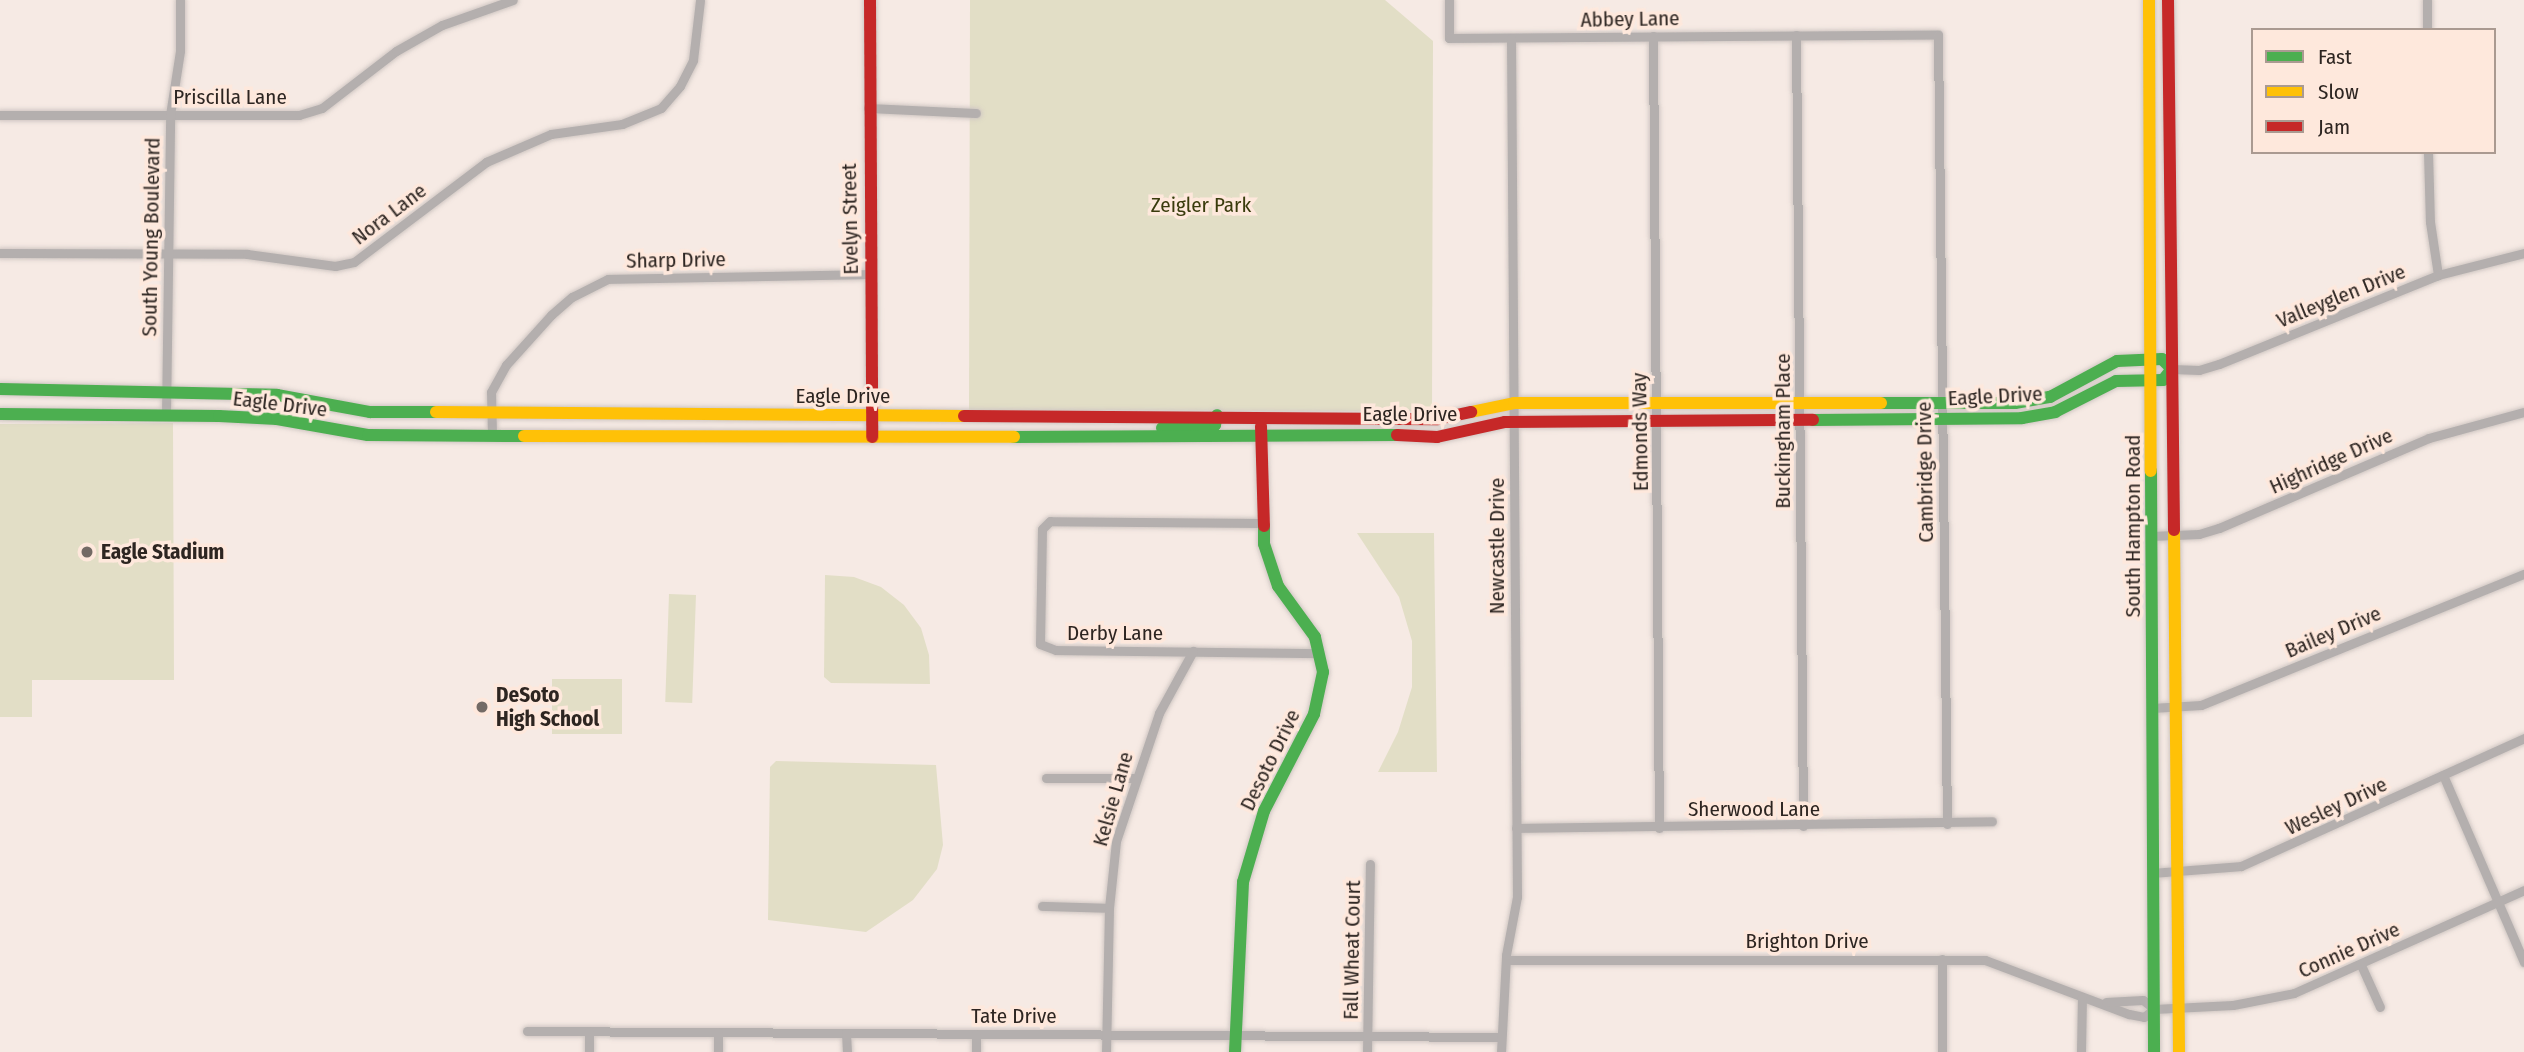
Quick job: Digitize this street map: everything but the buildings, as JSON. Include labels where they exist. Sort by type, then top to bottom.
[{"type":"street","name":"South Young Boulevard","points":[[166,415],[171,253],[170,115],[180,51],[180,0]]},
{"type":"street","name":"Priscilla Lane","points":[[0,115],[299,115],[322,108],[396,51],[442,25],[513,0]]},
{"type":"street","name":"Nora Lane","points":[[0,253],[247,254],[335,266],[354,262],[486,162],[551,134],[622,124],[661,108],[680,86],[693,60],[701,0]]},
{"type":"street","name":"Evelyn Street","points":[[870,0],[868,108],[872,437]]},
{"type":"street","name":"Abbey Lane","points":[[1449,0],[1449,38],[1938,35]]},
{"type":"street","name":"South Hampton Road","points":[[2149,0],[2153,358],[2151,536],[2154,1052]]},
{"type":"street","name":"South Hampton Road","points":[[2168,0],[2179,1052]]},
{"type":"street","points":[[2427,0],[2427,28]]},
{"type":"street","name":"Buckingham Place","points":[[1796,35],[1803,826]]},
{"type":"street","name":"Cambridge Drive","points":[[1938,35],[1948,824]]},
{"type":"street","name":"Edmonds Way","points":[[1653,36],[1660,828]]},
{"type":"street","name":"Newcastle Drive","points":[[1501,1052],[1506,960],[1515,921],[1516,828],[1511,38]]},
{"type":"street","points":[[868,108],[976,113]]},
{"type":"street","points":[[2428,154],[2430,222],[2438,275]]},
{"type":"street","points":[[2150,158],[2170,157]]},
{"type":"street","name":"Valleyglen Drive","points":[[2172,369],[2199,370],[2220,364],[2438,275],[2524,254]]},
{"type":"street","name":"Sharp Drive","points":[[492,435],[491,392],[527,337],[572,297],[608,279],[870,274]]},
{"type":"street","points":[[2153,358],[2162,359],[2172,369]]},
{"type":"street","name":"Eagle Drive","points":[[0,389],[277,395],[370,412],[1261,415],[1438,419],[1514,403],[2035,401],[2117,361],[2153,358]]},
{"type":"street","name":"Eagle Drive","points":[[0,414],[277,419],[368,435],[981,438],[1261,433],[1437,437],[1514,422],[2040,416],[2116,381],[2164,380],[2172,369]]},
{"type":"street","name":"Highridge Drive","points":[[2151,536],[2219,528],[2428,439],[2524,412]]},
{"type":"street","points":[[690,414],[691,435]]},
{"type":"street","points":[[981,415],[981,438]]},
{"type":"street","points":[[1120,434],[1180,425],[1215,425],[1217,415]]},
{"type":"street","name":"Desoto Drive","points":[[1234,1052],[1243,882],[1264,811],[1314,715],[1323,672],[1308,624],[1278,586],[1262,523],[1261,415]]},
{"type":"street","points":[[1437,437],[1438,419]]},
{"type":"street","name":"Derby Lane","points":[[1262,523],[1050,522],[1042,528],[1039,629],[1045,649],[1319,653]]},
{"type":"street","name":"Bailey Drive","points":[[2152,708],[2201,705],[2524,574]]},
{"type":"street","name":"Kelsie Lane","points":[[1106,1052],[1109,908],[1116,841],[1134,778],[1159,713],[1193,651]]},
{"type":"street","name":"Wesley Drive","points":[[2153,873],[2241,866],[2524,738]]},
{"type":"street","points":[[2443,775],[2524,962]]},
{"type":"street","points":[[1046,778],[1134,778]]},
{"type":"street","name":"Sherwood Lane","points":[[1516,828],[1948,824],[1992,821]]},
{"type":"street","name":"Fall Wheat Court","points":[[1367,1052],[1370,864]]},
{"type":"street","name":"Connie Drive","points":[[2154,1009],[2233,1006],[2294,993],[2524,890]]},
{"type":"street","points":[[1042,906],[1109,908]]},
{"type":"street","points":[[1942,959],[1942,1052]]},
{"type":"street","name":"Brighton Drive","points":[[1506,960],[1984,960],[2082,997],[2144,1017],[2154,1009],[2143,1000],[2101,1002]]},
{"type":"street","points":[[2361,965],[2380,1007]]},
{"type":"street","points":[[2081,1052],[2082,997]]},
{"type":"street","name":"Tate Drive","points":[[527,1031],[1501,1037]]},
{"type":"street","points":[[589,1031],[589,1052]]},
{"type":"street","points":[[718,1032],[718,1052]]},
{"type":"street","points":[[846,1033],[847,1052]]},
{"type":"street","points":[[976,1034],[976,1052]]},
{"type":"green space","name":"Zeigler Park","points":[[970,0],[1385,0],[1433,41],[1432,411],[969,410]]},
{"type":"green space","name":"Eagle Stadium","points":[[173,423],[174,680],[32,680],[32,717],[0,717],[0,424]]},
{"type":"green space","points":[[1357,533],[1434,533],[1437,772],[1378,772],[1398,732],[1412,687],[1412,641],[1399,597]]},
{"type":"green space","points":[[825,575],[854,577],[881,587],[904,605],[921,628],[929,655],[930,684],[831,683],[824,677]]},
{"type":"green space","points":[[669,594],[696,595],[692,703],[665,702]]},
{"type":"green space","points":[[552,679],[622,679],[622,734],[552,734]]},
{"type":"green space","points":[[776,761],[936,765],[943,845],[937,869],[913,900],[866,932],[768,920],[770,767]]},
{"type":"traffic: fast","points":[[1881,403],[2015,403],[2050,397],[2117,361],[2162,359],[2172,369]]},
{"type":"traffic: fast","points":[[1813,420],[2022,418],[2055,412],[2116,381],[2163,380],[2172,369]]},
{"type":"traffic: fast","points":[[0,389],[277,395],[370,412],[436,412]]},
{"type":"traffic: fast","points":[[0,414],[219,416],[277,419],[368,435],[524,436]]},
{"type":"traffic: fast","points":[[1162,428],[1215,425],[1217,415]]},
{"type":"traffic: fast","points":[[1014,437],[1397,435]]},
{"type":"traffic: fast","points":[[2151,471],[2154,1052]]},
{"type":"traffic: fast","points":[[1235,1052],[1243,882],[1264,811],[1314,714],[1323,672],[1315,637],[1278,586],[1264,544],[1264,526]]},
{"type":"traffic: slow","points":[[2149,0],[2151,471]]},
{"type":"traffic: slow","points":[[1471,412],[1514,403],[1881,403]]},
{"type":"traffic: slow","points":[[436,412],[964,416]]},
{"type":"traffic: slow","points":[[524,436],[1014,437]]},
{"type":"traffic: slow","points":[[2174,530],[2179,1052]]},
{"type":"traffic: jam","points":[[870,0],[872,437]]},
{"type":"traffic: jam","points":[[2168,0],[2174,530]]},
{"type":"traffic: jam","points":[[964,416],[1438,419],[1471,412]]},
{"type":"traffic: jam","points":[[1397,435],[1437,437],[1505,422],[1813,420]]},
{"type":"traffic: jam","points":[[1261,426],[1264,526]]},
{"type":"place","name":"Eagle Stadium","points":[[87,552]]},
{"type":"place","name":"DeSoto High School","points":[[482,707]]}]
